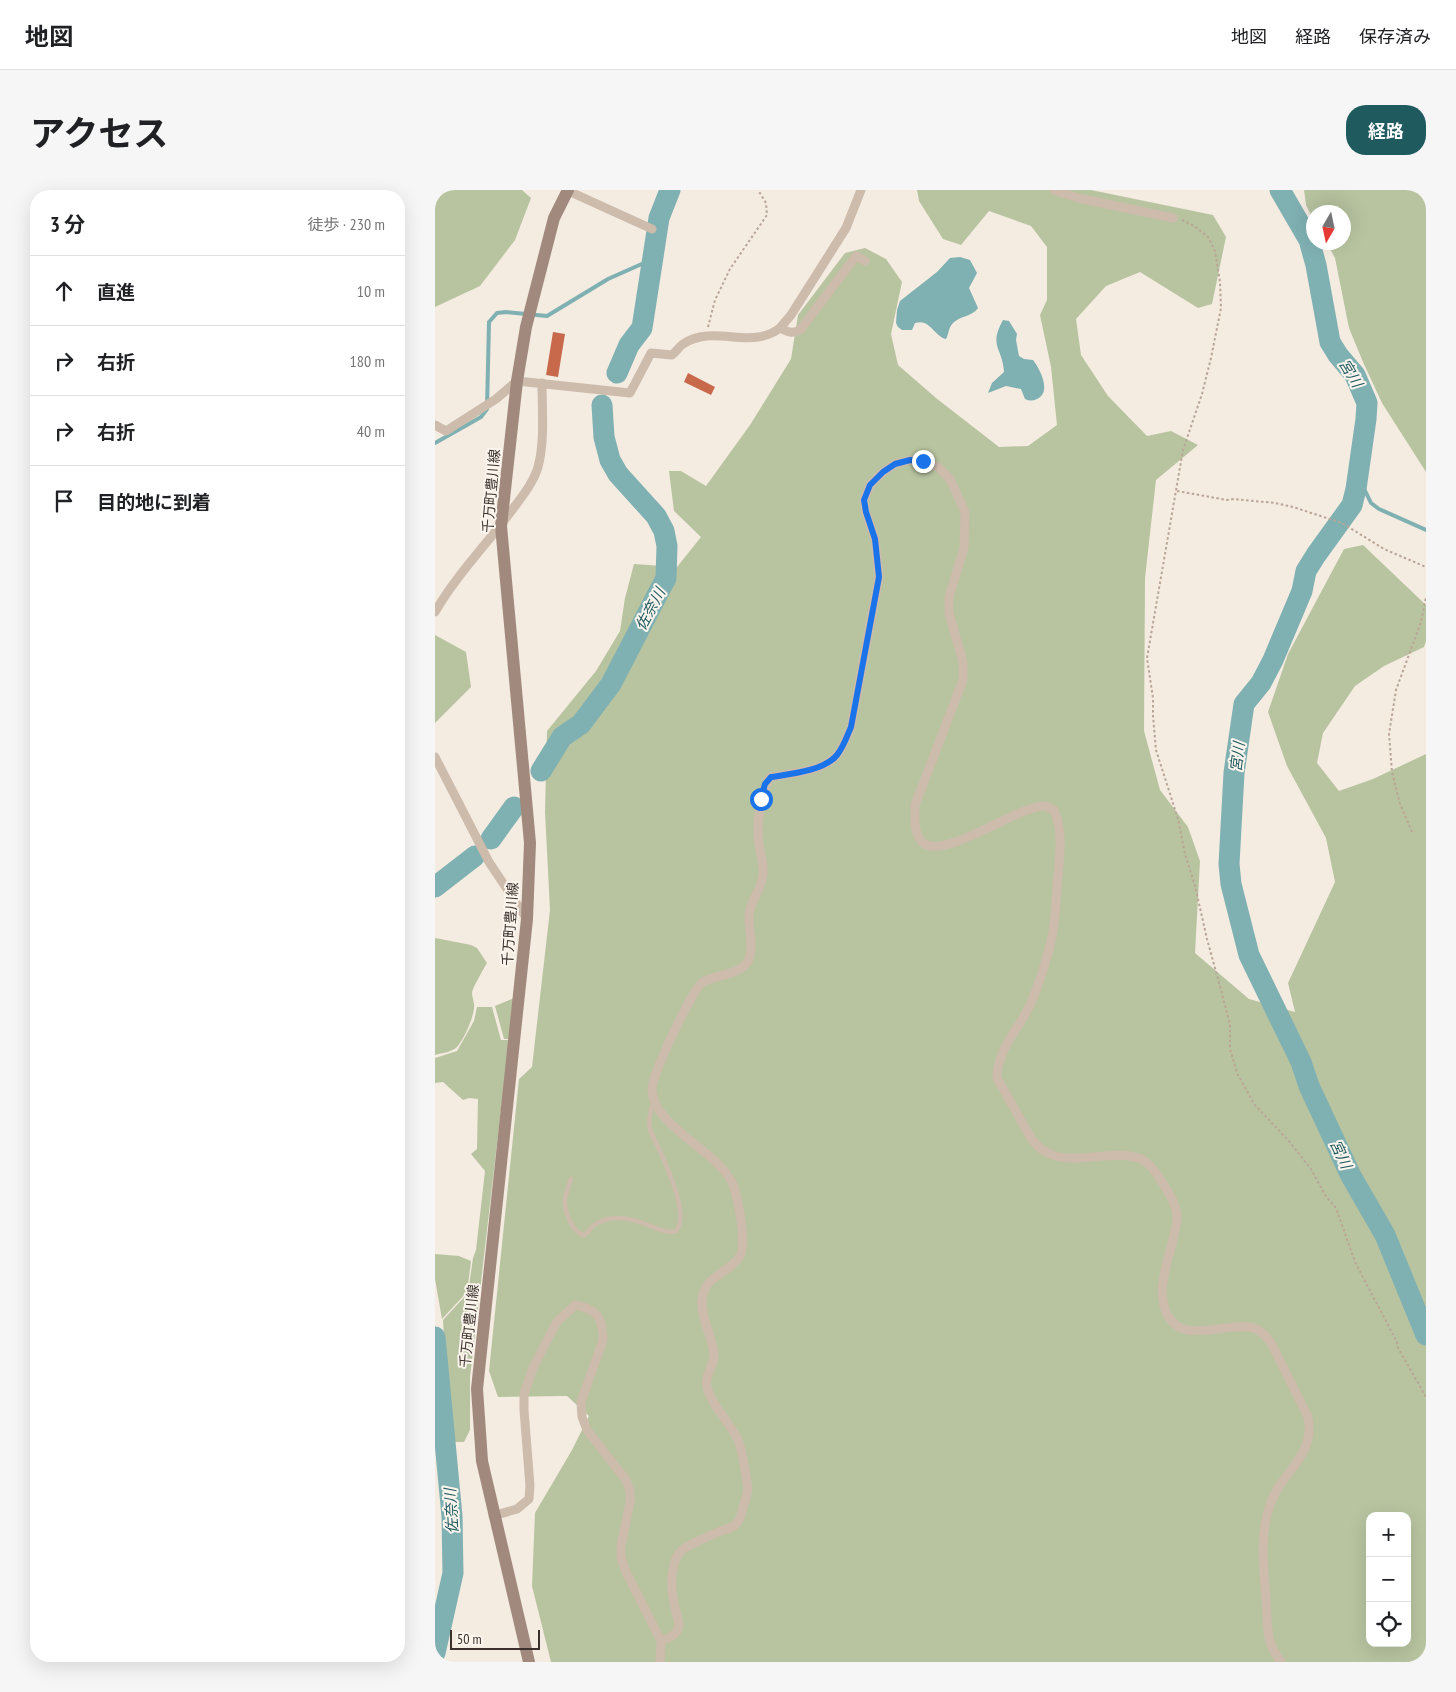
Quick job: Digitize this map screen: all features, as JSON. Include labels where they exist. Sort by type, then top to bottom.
[{"type":"main road","name":"千万町豊川線","points":[[529,1662],[481,1461],[477,1389],[527,919],[530,843],[501,526],[517,381],[526,326],[554,218],[567,190]]},
{"type":"street","points":[[567,190],[652,229]]},
{"type":"street","points":[[435,425],[447,431],[496,400],[517,381],[630,394],[651,353],[673,355],[683,344],[706,336],[752,339],[773,334],[791,315],[846,228],[861,190]]},
{"type":"street","points":[[1054,190],[1078,198],[1173,218]]},
{"type":"street","points":[[780,328],[789,333],[800,330],[856,256],[865,261]]},
{"type":"street","points":[[435,612],[467,567],[501,526],[526,491],[538,468],[541,452],[542,383]]},
{"type":"street","points":[[661,1640],[672,1637],[679,1630],[672,1580],[673,1568],[681,1551],[735,1525],[741,1515],[748,1492],[739,1442],[711,1398],[707,1387],[706,1376],[715,1356],[702,1301],[704,1290],[710,1280],[739,1256],[743,1247],[743,1235],[734,1188],[729,1177],[717,1164],[667,1120],[654,1102],[651,1085],[694,992],[703,982],[744,967],[749,960],[749,915],[751,903],[762,883],[763,871],[758,842],[761,799],[765,784],[771,777],[822,766],[836,756],[845,742],[851,727],[879,577],[875,539],[864,500],[870,485],[883,472],[895,464],[910,460],[923,461],[937,467],[950,478],[965,512],[964,548],[949,597],[949,613],[963,662],[963,680],[915,805],[915,823],[918,835],[923,843],[932,846],[943,845],[978,833],[1031,809],[1045,806],[1054,810],[1057,816],[1059,824],[1059,858],[1053,932],[1040,982],[1029,1008],[1000,1056],[997,1078],[1036,1146],[1047,1154],[1071,1159],[1122,1155],[1142,1159],[1152,1168],[1171,1197],[1177,1216],[1162,1290],[1165,1308],[1170,1320],[1180,1328],[1190,1330],[1254,1328],[1265,1335],[1271,1343],[1308,1417],[1311,1430],[1308,1442],[1302,1456],[1280,1483],[1270,1504],[1264,1528],[1263,1549],[1269,1639],[1275,1654],[1281,1662]]},
{"type":"street","points":[[435,757],[489,862],[527,919]]},
{"type":"street","points":[[493,1516],[517,1509],[529,1499],[530,1486],[524,1394],[533,1368],[556,1323],[570,1308],[575,1305],[582,1306],[595,1312],[603,1329],[603,1340],[581,1402],[582,1417],[587,1430],[626,1480],[630,1491],[621,1557],[626,1572],[661,1640],[660,1662]]},
{"type":"lane","points":[[571,1179],[565,1200],[566,1209],[571,1223],[581,1235],[585,1235],[593,1226],[603,1220],[611,1218],[637,1221],[665,1231],[676,1231],[680,1224],[679,1206],[651,1131],[649,1120],[654,1102]]},
{"type":"path","points":[[706,336],[715,300],[726,277],[767,215],[766,203],[758,190]]},
{"type":"path","points":[[1173,218],[1194,226],[1208,237],[1215,251],[1220,282],[1221,308],[1202,394],[1183,450],[1147,658],[1153,698],[1156,750],[1178,819],[1185,854],[1195,886],[1223,998],[1229,1025],[1230,1049],[1235,1068],[1254,1104],[1288,1140],[1336,1208],[1355,1262],[1397,1342],[1398,1348],[1426,1397]]},
{"type":"path","points":[[1177,491],[1227,500],[1275,503],[1293,508],[1342,523],[1384,549],[1426,567]]},
{"type":"path","points":[[1412,832],[1400,804],[1392,772],[1389,734],[1396,690],[1421,622],[1426,598]]},
{"type":"green space","points":[[435,190],[522,190],[531,198],[515,240],[480,286],[435,307]]},
{"type":"green space","points":[[917,190],[1091,190],[1213,215],[1226,237],[1212,304],[1198,308],[1140,272],[1106,286],[1076,319],[1081,355],[1108,396],[1147,436],[1171,431],[1198,445],[1156,480],[1145,578],[1144,731],[1160,790],[1188,827],[1200,861],[1195,953],[1249,999],[1295,1012],[1288,983],[1335,882],[1326,838],[1287,766],[1268,712],[1288,654],[1344,549],[1363,545],[1426,605],[1426,641],[1424,647],[1384,666],[1355,686],[1323,733],[1317,763],[1339,791],[1373,779],[1426,754],[1426,1662],[551,1662],[532,1586],[535,1513],[572,1450],[589,1416],[567,1396],[498,1397],[489,1371],[519,1079],[532,1067],[550,910],[545,812],[547,731],[596,671],[620,631],[625,598],[634,564],[677,567],[701,537],[674,511],[669,471],[681,471],[706,486],[750,425],[791,359],[798,315],[845,253],[865,248],[886,259],[902,282],[891,334],[898,365],[936,398],[999,447],[1028,446],[1057,425],[1051,367],[1040,315],[1047,300],[1047,247],[1031,226],[989,211],[961,245],[943,239],[919,201]]},
{"type":"green space","points":[[1304,190],[1426,190],[1426,472],[1382,403],[1349,328],[1335,258],[1331,250],[1351,250],[1351,205],[1306,205]]},
{"type":"green space","points":[[435,635],[466,652],[471,687],[435,723]]},
{"type":"green space","points":[[435,938],[471,945],[477,948],[487,963],[473,991],[473,1013],[462,1039],[455,1049],[435,1055]]},
{"type":"green space","points":[[514,998],[510,1039],[504,1039],[495,1006]]},
{"type":"green space","points":[[477,1007],[492,1007],[501,1040],[509,1040],[470,1377],[470,1430],[464,1442],[450,1442],[443,1320],[468,1293],[476,1250],[485,1171],[471,1154],[477,1149],[478,1099],[469,1098],[463,1100],[443,1082],[435,1083],[435,1058],[457,1051],[474,1021]]},
{"type":"green space","points":[[435,1254],[459,1256],[471,1261],[467,1292],[442,1319],[435,1279]]},
{"type":"water","points":[[960,257],[970,260],[977,273],[969,288],[978,308],[976,311],[953,323],[946,339],[938,335],[928,325],[920,322],[915,323],[912,330],[902,330],[898,327],[896,323],[897,310],[900,301],[937,272],[950,258]]},
{"type":"water","points":[[1003,320],[1009,321],[1017,334],[1016,340],[1019,356],[1024,359],[1033,360],[1039,369],[1044,391],[1036,400],[1025,399],[1021,389],[1006,386],[988,393],[992,383],[1004,372],[996,342]]},
{"type":"building","points":[[553,332],[565,334],[558,377],[546,375]]},
{"type":"building","points":[[688,373],[715,387],[711,395],[684,382]]},
{"type":"waterway","name":"佐奈川","points":[[617,373],[629,345],[642,328],[659,218],[670,190]]},
{"type":"waterway","name":"宮川","points":[[1280,190],[1309,240],[1316,265],[1330,342],[1355,375],[1367,403],[1366,419],[1352,505],[1306,571],[1302,591],[1273,660],[1261,683],[1244,704],[1234,773],[1229,864],[1231,884],[1249,955],[1301,1062],[1309,1086],[1351,1176],[1385,1235],[1426,1335]]},
{"type":"waterway","points":[[435,443],[481,417],[487,409],[489,322],[497,313],[506,312],[547,316],[608,279],[653,259]]},
{"type":"waterway","name":"佐奈川","points":[[541,771],[562,737],[581,724],[611,684],[666,578],[667,546],[664,531],[656,516],[618,474],[610,460],[604,437],[602,405]]},
{"type":"waterway","points":[[1358,476],[1371,503],[1379,509],[1426,530]]},
{"type":"waterway","name":"佐奈川","points":[[491,839],[514,807]]},
{"type":"waterway","name":"佐奈川","points":[[435,887],[475,856]]},
{"type":"waterway","name":"佐奈川","points":[[435,1337],[452,1516],[453,1573],[435,1653]]},
{"type":"route","points":[[761,799],[765,784],[771,777],[822,766],[836,756],[845,742],[851,727],[879,577],[875,539],[864,500],[870,485],[883,472],[895,464],[910,460],[923,461]]}]
